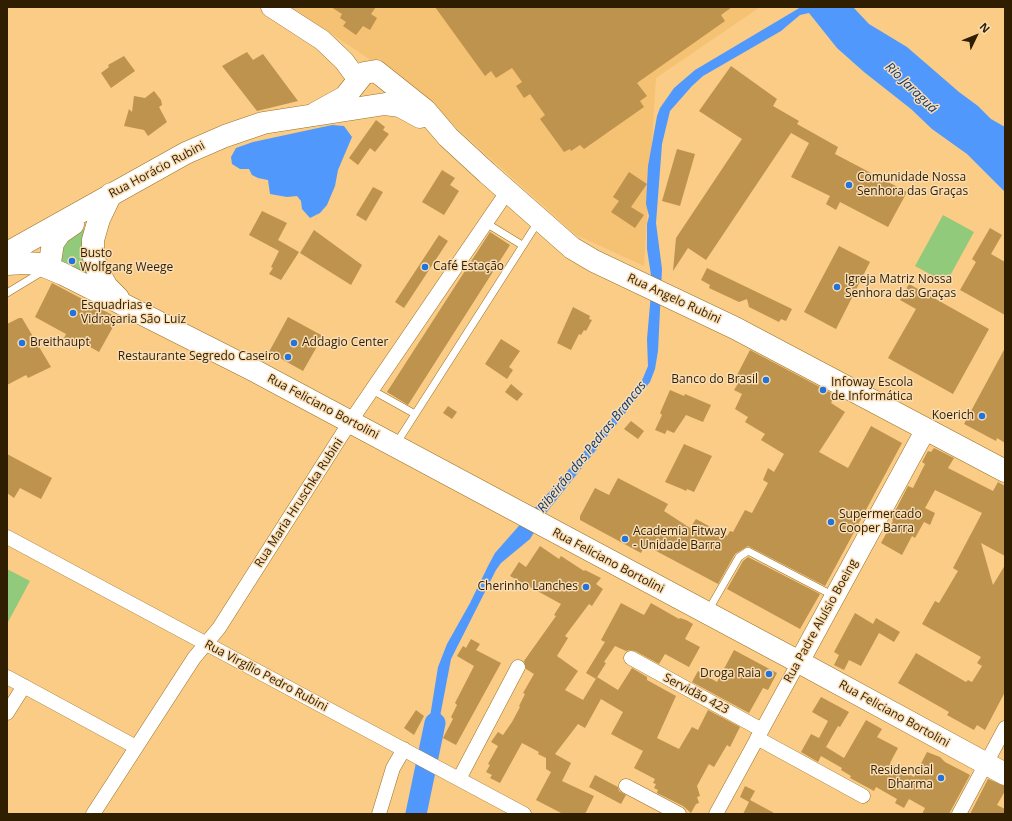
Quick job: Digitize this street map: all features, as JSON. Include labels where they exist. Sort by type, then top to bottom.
[{"type":"main road","name":"Rua Horácio Rubini","points":[[316,113],[345,97],[372,75]]},
{"type":"main road","name":"Rua Angelo Rubini","points":[[372,75],[426,110],[440,129],[538,221],[572,248],[594,261],[748,335],[1005,470]]},
{"type":"main road","name":"Rua Horácio Rubini","points":[[7,253],[186,153],[225,136],[263,123],[316,113],[393,104],[408,110],[440,129]]},
{"type":"main road","points":[[49,268],[53,243],[60,233],[88,214],[106,197]]},
{"type":"main road","name":"Rua Feliciano Bortolini","points":[[106,197],[93,240],[93,254],[97,269],[107,287],[125,305]]},
{"type":"main road","name":"Rua Feliciano Bortolini","points":[[7,264],[38,264],[125,305],[350,422],[799,662],[996,770]]},
{"type":"street","points":[[271,7],[322,40],[344,61],[372,75]]},
{"type":"street","name":"Rua Maria Hruschka Rubini","points":[[93,814],[194,658],[219,628],[350,422],[507,192]]},
{"type":"street","name":"Rua Padre Aluísio Boeing","points":[[716,814],[926,429]]},
{"type":"street","name":"Rua Virgílio Pedro Rubini","points":[[7,537],[524,814]]},
{"type":"street","name":"Servidão 423","points":[[631,658],[863,796]]},
{"type":"street","points":[[459,779],[518,668]]},
{"type":"street","points":[[7,677],[136,747]]},
{"type":"street","points":[[7,713],[24,686]]},
{"type":"street","points":[[959,814],[996,770],[1005,728]]},
{"type":"street","points":[[379,814],[394,768],[404,749]]},
{"type":"street","points":[[626,786],[679,814]]},
{"type":"lane","points":[[394,446],[538,221]]},
{"type":"lane","points":[[486,223],[522,245]]},
{"type":"lane","points":[[7,293],[49,268]]},
{"type":"lane","points":[[372,390],[414,414]]},
{"type":"lane","points":[[707,613],[739,557],[748,551],[835,596]]},
{"type":"shaded area","points":[[291,7],[760,7],[656,78],[644,266],[576,235],[410,86]]},
{"type":"green space","points":[[943,215],[974,232],[946,283],[915,266]]},
{"type":"green space","points":[[86,228],[95,284],[64,269],[56,249],[70,237]]},
{"type":"green space","points":[[7,569],[30,581],[7,624]]},
{"type":"water","name":"Rio Jaraguá","points":[[801,7],[853,7],[869,24],[907,47],[959,92],[978,106],[991,119],[1005,127],[1005,192],[967,154],[932,129],[911,109],[864,72],[837,48],[809,13],[800,15],[781,31],[703,76],[692,86],[670,111],[662,144],[656,223],[662,269],[658,351],[655,369],[650,382],[546,513],[530,539],[501,563],[496,570],[451,659],[438,727],[436,753],[425,748],[438,667],[447,644],[470,603],[495,553],[559,481],[624,404],[634,396],[648,366],[647,339],[652,282],[647,249],[647,224],[649,216],[646,204],[648,166],[657,116],[660,108],[674,88],[695,70]]},
{"type":"water","points":[[332,125],[344,126],[352,137],[338,170],[335,186],[327,205],[320,213],[310,218],[302,209],[301,201],[297,196],[287,197],[270,194],[268,180],[252,175],[249,169],[240,169],[232,164],[231,157],[236,148],[253,142]]},
{"type":"water","points":[[421,774],[429,778],[420,814],[411,814]]},
{"type":"building","points":[[331,7],[376,7],[371,14],[377,18],[370,30],[363,26],[356,35],[343,26],[346,22],[340,18],[342,14]]},
{"type":"building","points":[[435,7],[732,7],[721,15],[725,21],[637,83],[647,96],[640,101],[644,107],[584,149],[580,145],[571,151],[570,149],[564,152],[540,119],[545,115],[530,94],[524,98],[516,86],[522,82],[512,68],[496,78],[491,71],[485,76]]},
{"type":"building","points":[[247,52],[253,60],[263,54],[298,101],[257,111],[222,66]]},
{"type":"building","points":[[124,56],[135,71],[111,88],[101,73],[109,67],[108,65]]},
{"type":"building","points":[[731,66],[777,99],[773,106],[799,121],[797,124],[838,147],[835,154],[907,192],[888,227],[840,202],[836,210],[826,204],[830,196],[791,177],[809,143],[791,133],[706,260],[688,248],[673,271],[676,238],[742,139],[699,111]]},
{"type":"building","points":[[154,91],[161,100],[162,105],[159,107],[167,122],[148,136],[144,130],[124,126],[129,109],[132,112],[134,96],[145,98]]},
{"type":"building","points":[[376,120],[385,127],[383,130],[389,134],[375,152],[370,148],[358,165],[349,158]]},
{"type":"building","points":[[677,149],[695,154],[680,206],[662,201]]},
{"type":"building","points":[[442,170],[455,178],[450,185],[459,191],[444,215],[422,202]]},
{"type":"building","points":[[629,172],[647,184],[631,207],[644,215],[635,228],[611,212],[619,201],[613,197]]},
{"type":"building","points":[[373,187],[383,192],[366,221],[356,215]]},
{"type":"building","points":[[262,211],[287,223],[278,240],[299,252],[281,280],[269,274],[273,268],[271,267],[279,251],[249,235]]},
{"type":"building","points":[[990,228],[1002,235],[991,254],[1005,262],[1005,315],[960,290],[976,262],[972,259]]},
{"type":"building","points":[[314,230],[362,265],[351,285],[300,253]]},
{"type":"building","points":[[490,232],[510,245],[408,405],[387,392]]},
{"type":"building","points":[[439,235],[448,241],[404,308],[395,302]]},
{"type":"building","name":"Igreja Matriz Nossa Senhora das Graças","points":[[839,246],[870,262],[836,329],[804,312]]},
{"type":"building","points":[[707,268],[792,309],[786,321],[781,319],[779,322],[749,307],[747,299],[739,302],[709,288],[710,285],[701,280]]},
{"type":"building","name":"Esquadrias e Vidraçaria São Luiz","points":[[52,283],[118,318],[99,352],[83,343],[79,349],[63,340],[66,334],[35,317]]},
{"type":"building","points":[[909,284],[989,329],[953,394],[888,358],[916,309],[900,300]]},
{"type":"building","points":[[573,307],[590,316],[589,319],[592,320],[586,331],[584,330],[581,335],[579,334],[571,350],[557,343]]},
{"type":"building","name":"Addagio Center","points":[[288,317],[323,336],[303,371],[269,352]]},
{"type":"building","name":"Breithaupt","points":[[22,318],[51,367],[28,378],[26,375],[7,385],[7,324]]},
{"type":"building","points":[[501,339],[520,351],[509,367],[513,370],[507,379],[485,364]]},
{"type":"building","points":[[1005,348],[1005,443],[997,438],[996,441],[964,424]]},
{"type":"building","points":[[750,350],[835,395],[831,403],[845,412],[819,452],[848,468],[871,426],[902,443],[825,586],[748,546],[735,554],[718,584],[645,545],[641,553],[580,520],[580,516],[595,488],[609,495],[618,478],[668,504],[664,511],[690,528],[696,519],[727,536],[730,531],[733,532],[745,510],[752,513],[768,483],[763,480],[768,468],[774,472],[784,454],[761,440],[765,434],[745,422],[748,417],[735,409],[742,394],[734,390],[739,382],[735,379]]},
{"type":"building","points":[[511,384],[523,394],[517,401],[505,392]]},
{"type":"building","points":[[670,390],[684,396],[685,394],[711,405],[703,422],[686,415],[674,433],[667,430],[665,434],[655,430],[662,415],[660,413]]},
{"type":"building","points":[[448,406],[457,412],[452,419],[443,413]]},
{"type":"building","points":[[631,421],[644,431],[638,439],[624,429]]},
{"type":"building","points":[[684,444],[712,456],[694,492],[687,489],[686,491],[665,482]]},
{"type":"building","points":[[934,448],[954,458],[948,468],[993,491],[998,482],[1005,486],[1005,556],[981,543],[993,585],[1005,565],[1005,692],[985,730],[977,725],[974,730],[947,715],[949,712],[898,683],[916,653],[966,682],[968,680],[972,682],[982,666],[977,663],[981,657],[922,624],[935,601],[939,603],[958,571],[953,568],[982,513],[935,490],[925,508],[935,513],[930,525],[924,522],[915,538],[912,536],[902,555],[881,543],[893,521],[891,519],[908,486],[913,488],[925,464],[922,462],[928,451],[931,452]]},
{"type":"building","points":[[7,454],[52,478],[41,499],[20,488],[14,498],[7,493]]},
{"type":"building","points":[[540,546],[559,559],[561,556],[584,571],[585,570],[601,578],[596,584],[603,589],[592,606],[589,604],[565,636],[568,638],[557,656],[578,671],[565,690],[583,700],[597,677],[618,690],[632,668],[647,677],[647,680],[676,696],[657,738],[679,749],[692,727],[698,730],[708,710],[740,727],[730,747],[727,745],[714,767],[709,764],[697,786],[700,796],[697,797],[699,803],[696,804],[691,813],[683,806],[657,793],[658,790],[654,788],[656,784],[653,783],[655,779],[634,768],[643,751],[611,734],[623,712],[601,699],[585,728],[578,724],[555,754],[571,763],[562,781],[594,796],[585,814],[563,814],[536,800],[551,772],[546,769],[546,758],[538,754],[539,752],[522,743],[500,783],[490,778],[492,775],[486,772],[490,765],[488,764],[498,746],[491,742],[498,732],[503,735],[512,722],[525,694],[523,693],[534,674],[526,669],[524,661],[556,616],[554,615],[561,604],[510,576],[519,562],[526,567]]},
{"type":"building","points":[[748,557],[820,594],[800,629],[727,589],[743,561]]},
{"type":"building","points":[[621,603],[644,615],[651,603],[679,619],[686,620],[693,624],[685,639],[700,647],[689,667],[665,654],[659,664],[635,651],[626,651],[615,646],[604,662],[606,663],[596,679],[586,673],[605,642],[601,640]]},
{"type":"building","points":[[855,613],[873,624],[876,618],[900,632],[894,642],[879,633],[861,666],[849,660],[844,670],[834,665],[839,655],[834,652]]},
{"type":"building","points":[[471,639],[480,644],[476,650],[501,663],[456,745],[443,738],[453,719],[451,717],[457,705],[455,703],[474,666],[457,656],[463,646],[466,648]]},
{"type":"building","points":[[734,650],[777,673],[768,690],[763,688],[749,713],[692,682],[698,671],[717,682]]},
{"type":"building","points":[[821,697],[849,712],[840,727],[838,726],[826,747],[844,758],[866,720],[882,729],[877,737],[898,748],[890,763],[914,777],[927,752],[940,757],[945,762],[970,775],[949,814],[922,814],[925,808],[909,799],[904,808],[895,803],[897,799],[876,787],[874,791],[850,778],[851,776],[841,770],[842,768],[821,756],[818,762],[801,752],[811,734],[819,738],[828,721],[812,712]]},
{"type":"building","points":[[416,710],[424,716],[414,735],[404,728]]},
{"type":"building","points":[[595,775],[618,787],[619,791],[626,795],[621,804],[589,787]]},
{"type":"building","points":[[988,779],[1005,786],[1005,791],[997,805],[1005,809],[1005,814],[970,814]]},
{"type":"building","points":[[745,786],[755,791],[750,800],[776,814],[743,814],[749,802],[740,797]]},
{"type":"waterway","name":"Ribeirão das Pedras Brancas","points":[[416,814],[435,723]]},
{"type":"place","name":"Comunidade Nossa Senhora das Graças","points":[[849,185]]},
{"type":"place","name":"Busto Wolfgang Weege","points":[[72,261]]},
{"type":"place","name":"Café Estação","points":[[425,267]]},
{"type":"place","name":"Igreja Matriz Nossa Senhora das Graças","points":[[837,287]]},
{"type":"place","name":"Esquadrias e Vidraçaria São Luiz","points":[[73,313]]},
{"type":"place","name":"Breithaupt","points":[[22,343]]},
{"type":"place","name":"Addagio Center","points":[[294,343]]},
{"type":"place","name":"Restaurante Segredo Caseiro","points":[[288,357]]},
{"type":"place","name":"Banco do Brasil","points":[[766,380]]},
{"type":"place","name":"Infoway Escola de Informática","points":[[823,390]]},
{"type":"place","name":"Koerich","points":[[982,416]]},
{"type":"place","name":"Supermercado Cooper Barra","points":[[831,522]]},
{"type":"place","name":"Academia Fitway - Unidade Barra","points":[[625,539]]},
{"type":"place","name":"Cherinho Lanches","points":[[586,587]]},
{"type":"place","name":"Droga Raia","points":[[769,674]]},
{"type":"place","name":"Residencial Dharma","points":[[941,778]]}]
